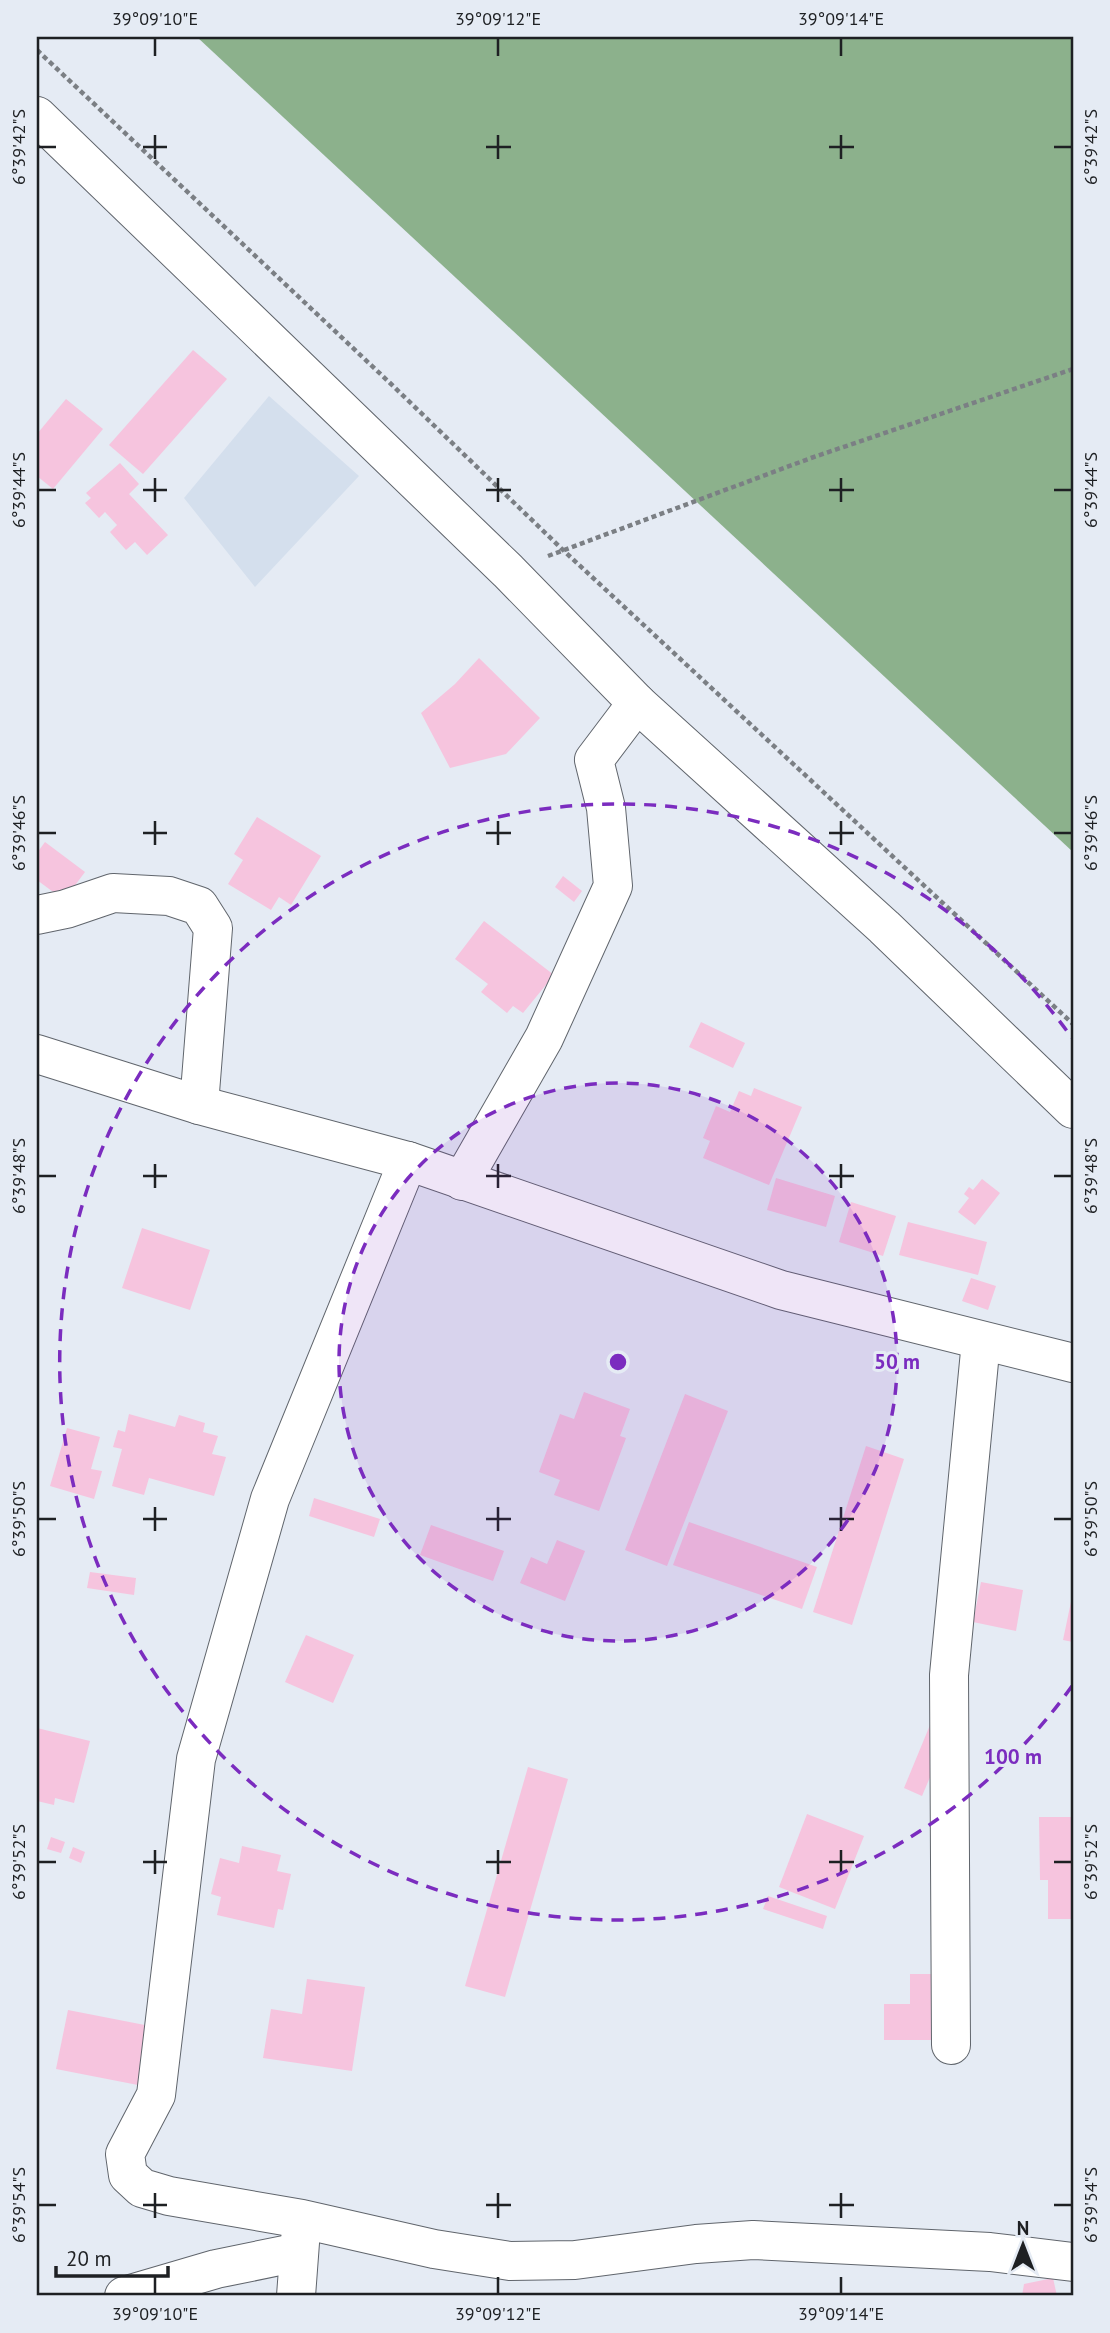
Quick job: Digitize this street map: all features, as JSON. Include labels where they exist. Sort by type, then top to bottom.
[{"type":"street","points":[[37,116],[508,571],[637,703],[884,927],[1073,1109]]},
{"type":"street","points":[[462,1181],[544,1038],[613,886],[606,808],[594,760],[637,703]]},
{"type":"street","points":[[37,915],[113,893],[169,895],[199,906],[214,928],[199,1105]]},
{"type":"street","points":[[37,1054],[199,1105],[408,1161],[781,1290],[1073,1363]]},
{"type":"street","points":[[408,1161],[270,1499],[195,1759],[156,2095],[125,2154],[128,2175],[142,2188],[300,2236],[435,2249],[510,2261],[575,2260],[696,2244],[753,2240],[990,2252],[1073,2262]]},
{"type":"street","points":[[951,2045],[949,1675],[981,1341]]},
{"type":"street","points":[[124,2296],[216,2269],[300,2236]]},
{"type":"street","points":[[296,2296],[300,2236]]},
{"type":"path","points":[[37,50],[564,550],[1073,1024]]},
{"type":"path","points":[[508,571],[811,458],[1073,369]]},
{"type":"shaded area","points":[[269,396],[359,476],[255,587],[184,498]]},
{"type":"green space","points":[[197,37],[1073,37],[1073,852]]},
{"type":"building","points":[[193,350],[227,379],[143,474],[109,445]]},
{"type":"building","points":[[66,399],[103,429],[53,489],[37,476],[37,434]]},
{"type":"building","points":[[120,463],[139,484],[129,494],[168,535],[147,555],[135,542],[126,550],[110,532],[117,525],[105,512],[99,518],[85,503],[91,498],[86,493]]},
{"type":"building","points":[[479,658],[540,718],[506,754],[450,768],[421,713],[455,684]]},
{"type":"building","points":[[257,817],[321,856],[291,905],[279,897],[271,910],[228,884],[243,860],[234,854]]},
{"type":"building","points":[[45,842],[85,872],[64,900],[37,880],[37,853]]},
{"type":"building","points":[[563,876],[582,891],[574,902],[555,887]]},
{"type":"building","points":[[484,921],[554,975],[523,1013],[513,1006],[507,1013],[481,992],[488,984],[455,959]]},
{"type":"building","points":[[701,1022],[745,1043],[733,1068],[689,1047]]},
{"type":"building","points":[[754,1088],[802,1107],[769,1185],[703,1158],[710,1141],[703,1138],[716,1106],[730,1112],[739,1091],[751,1096]]},
{"type":"building","points":[[776,1178],[835,1196],[826,1227],[767,1210]]},
{"type":"building","points":[[982,1179],[1000,1193],[975,1225],[958,1212],[969,1198],[964,1194],[969,1187],[973,1190]]},
{"type":"building","points":[[851,1202],[896,1216],[883,1256],[839,1242]]},
{"type":"building","points":[[908,1222],[987,1242],[978,1275],[899,1255]]},
{"type":"building","points":[[142,1228],[210,1250],[190,1310],[122,1288]]},
{"type":"building","points":[[971,1278],[996,1286],[988,1310],[962,1301]]},
{"type":"building","points":[[584,1392],[630,1409],[620,1436],[626,1438],[599,1511],[554,1495],[560,1480],[539,1472],[560,1414],[574,1419]]},
{"type":"building","points":[[685,1394],[728,1411],[667,1566],[625,1550]]},
{"type":"building","points":[[129,1414],[175,1427],[179,1415],[205,1423],[203,1432],[218,1436],[212,1454],[226,1457],[214,1496],[149,1478],[144,1495],[112,1486],[122,1449],[113,1447],[118,1430],[125,1432]]},
{"type":"building","points":[[67,1428],[100,1437],[91,1469],[102,1471],[94,1499],[50,1486]]},
{"type":"building","points":[[866,1446],[904,1459],[852,1625],[813,1612]]},
{"type":"building","points":[[314,1498],[380,1519],[374,1537],[309,1516]]},
{"type":"building","points":[[689,1522],[817,1567],[802,1609],[673,1565]]},
{"type":"building","points":[[431,1525],[504,1551],[493,1581],[420,1555]]},
{"type":"building","points":[[557,1540],[585,1551],[565,1601],[520,1583],[531,1557],[547,1564]]},
{"type":"building","points":[[90,1572],[136,1578],[134,1595],[87,1588]]},
{"type":"building","points":[[981,1582],[1023,1590],[1016,1631],[973,1622]]},
{"type":"building","points":[[1073,1597],[1073,1642],[1063,1640]]},
{"type":"building","points":[[306,1635],[354,1655],[333,1703],[285,1682]]},
{"type":"building","points":[[930,1725],[949,1733],[922,1796],[904,1788]]},
{"type":"building","points":[[37,1728],[90,1741],[74,1803],[55,1798],[54,1805],[37,1801]]},
{"type":"building","points":[[528,1767],[568,1779],[505,1997],[465,1986]]},
{"type":"building","points":[[807,1814],[864,1836],[835,1909],[779,1887]]},
{"type":"building","points":[[1039,1817],[1073,1817],[1073,1919],[1048,1919],[1048,1880],[1040,1880]]},
{"type":"building","points":[[51,1837],[65,1842],[61,1853],[47,1849]]},
{"type":"building","points":[[242,1846],[281,1855],[277,1871],[291,1874],[283,1910],[278,1909],[274,1928],[217,1915],[221,1897],[211,1894],[220,1858],[239,1863]]},
{"type":"building","points":[[73,1847],[85,1852],[81,1863],[69,1858]]},
{"type":"building","points":[[768,1896],[827,1916],[823,1929],[763,1909]]},
{"type":"building","points":[[910,1974],[943,1974],[943,2040],[884,2040],[884,2004],[910,2004]]},
{"type":"building","points":[[307,1979],[365,1987],[352,2071],[263,2058],[271,2009],[302,2014]]},
{"type":"building","points":[[68,2010],[155,2027],[143,2086],[56,2069]]},
{"type":"building","points":[[1053,2278],[1057,2296],[1022,2296],[1024,2284]]}]
